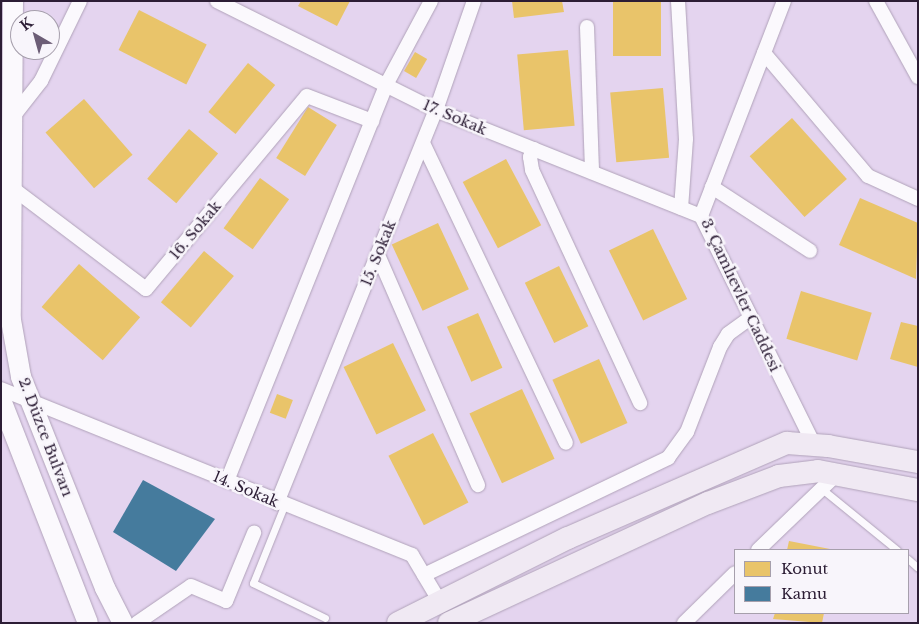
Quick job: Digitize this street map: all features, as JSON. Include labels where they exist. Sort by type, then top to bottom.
[{"type":"main road","points":[[398,623],[568,538],[787,443],[814,445],[918,462]]},
{"type":"main road","points":[[449,623],[708,502],[779,476],[818,471],[829,482],[918,490]]},
{"type":"street","name":"2. Düzce Bulvarı","points":[[13,1],[10,320],[21,377],[105,588],[124,623]]},
{"type":"street","points":[[12,119],[41,81],[80,1]]},
{"type":"street","name":"17. Sokak","points":[[217,1],[436,110],[701,216]]},
{"type":"street","points":[[227,481],[386,86],[431,1]]},
{"type":"street","name":"15. Sokak","points":[[280,504],[436,110],[474,1]]},
{"type":"street","points":[[678,1],[686,139],[681,208]]},
{"type":"street","name":"3. Çamlıevler Caddesi","points":[[784,1],[701,216],[814,445]]},
{"type":"street","points":[[876,1],[918,77]]},
{"type":"street","points":[[587,27],[592,172]]},
{"type":"street","points":[[764,53],[868,176],[918,199]]},
{"type":"street","name":"16. Sokak","points":[[11,187],[146,289],[307,96],[372,121]]},
{"type":"street","points":[[423,143],[566,443]]},
{"type":"street","points":[[534,149],[530,157],[532,170],[640,403]]},
{"type":"street","points":[[712,186],[810,251]]},
{"type":"street","points":[[378,255],[478,485]]},
{"type":"street","points":[[424,575],[668,458],[687,432],[720,347],[728,334],[750,318]]},
{"type":"street","name":"14. Sokak","points":[[1,389],[30,399],[280,504],[412,555],[440,602]]},
{"type":"street","name":"2. Düzce Bulvarı","points":[[1,400],[72,576],[88,623]]},
{"type":"street","points":[[759,549],[829,482]]},
{"type":"street","points":[[137,623],[191,586],[226,601],[254,533]]},
{"type":"street","points":[[684,623],[734,573]]},
{"type":"lane","points":[[829,482],[896,549]]},
{"type":"lane","points":[[280,504],[253,583],[325,618]]},
{"type":"building: Konut","points":[[301,1],[350,1],[337,26],[298,6]]},
{"type":"building: Konut","points":[[512,1],[562,1],[564,12],[514,18]]},
{"type":"building: Konut","points":[[613,1],[661,1],[661,56],[613,56]]},
{"type":"building: Konut","points":[[139,10],[207,45],[186,85],[119,50]]},
{"type":"building: Konut","points":[[568,50],[575,126],[524,130],[517,54]]},
{"type":"building: Konut","points":[[415,52],[427,59],[416,78],[404,71]]},
{"type":"building: Konut","points":[[248,63],[275,85],[236,134],[208,112]]},
{"type":"building: Konut","points":[[663,88],[669,158],[616,162],[610,93]]},
{"type":"building: Konut","points":[[84,99],[133,155],[94,188],[46,132]]},
{"type":"building: Konut","points":[[308,107],[337,125],[305,176],[276,158]]},
{"type":"building: Konut","points":[[792,118],[847,179],[805,217],[750,156]]},
{"type":"building: Konut","points":[[189,129],[218,153],[176,203],[147,179]]},
{"type":"building: Konut","points":[[506,159],[541,225],[498,248],[463,182]]},
{"type":"building: Konut","points":[[260,178],[289,199],[253,249],[224,228]]},
{"type":"building: Konut","points":[[860,198],[918,223],[916,279],[839,245]]},
{"type":"building: Konut","points":[[438,223],[469,289],[423,311],[392,245]]},
{"type":"building: Konut","points":[[653,229],[687,299],[643,321],[609,250]]},
{"type":"building: Konut","points":[[204,251],[234,276],[191,327],[161,302]]},
{"type":"building: Konut","points":[[79,264],[140,317],[103,360],[42,307]]},
{"type":"building: Konut","points":[[559,266],[588,326],[554,343],[525,283]]},
{"type":"building: Konut","points":[[801,291],[872,313],[857,360],[786,339]]},
{"type":"building: Konut","points":[[478,313],[502,368],[471,382],[447,327]]},
{"type":"building: Konut","points":[[901,322],[918,326],[918,367],[890,359]]},
{"type":"building: Konut","points":[[393,343],[426,410],[376,435],[344,367]]},
{"type":"building: Konut","points":[[599,359],[627,423],[581,444],[552,380]]},
{"type":"building: Konut","points":[[522,389],[555,459],[502,483],[469,414]]},
{"type":"building: Konut","points":[[277,394],[293,400],[286,419],[270,413]]},
{"type":"building: Konut","points":[[433,433],[468,502],[424,525],[388,456]]},
{"type":"building: Konut","points":[[789,541],[830,549],[787,549]]},
{"type":"building: Konut","points":[[775,614],[824,614],[822,623],[773,619]]},
{"type":"building: Kamu","points":[[143,480],[215,519],[176,571],[113,532]]}]
